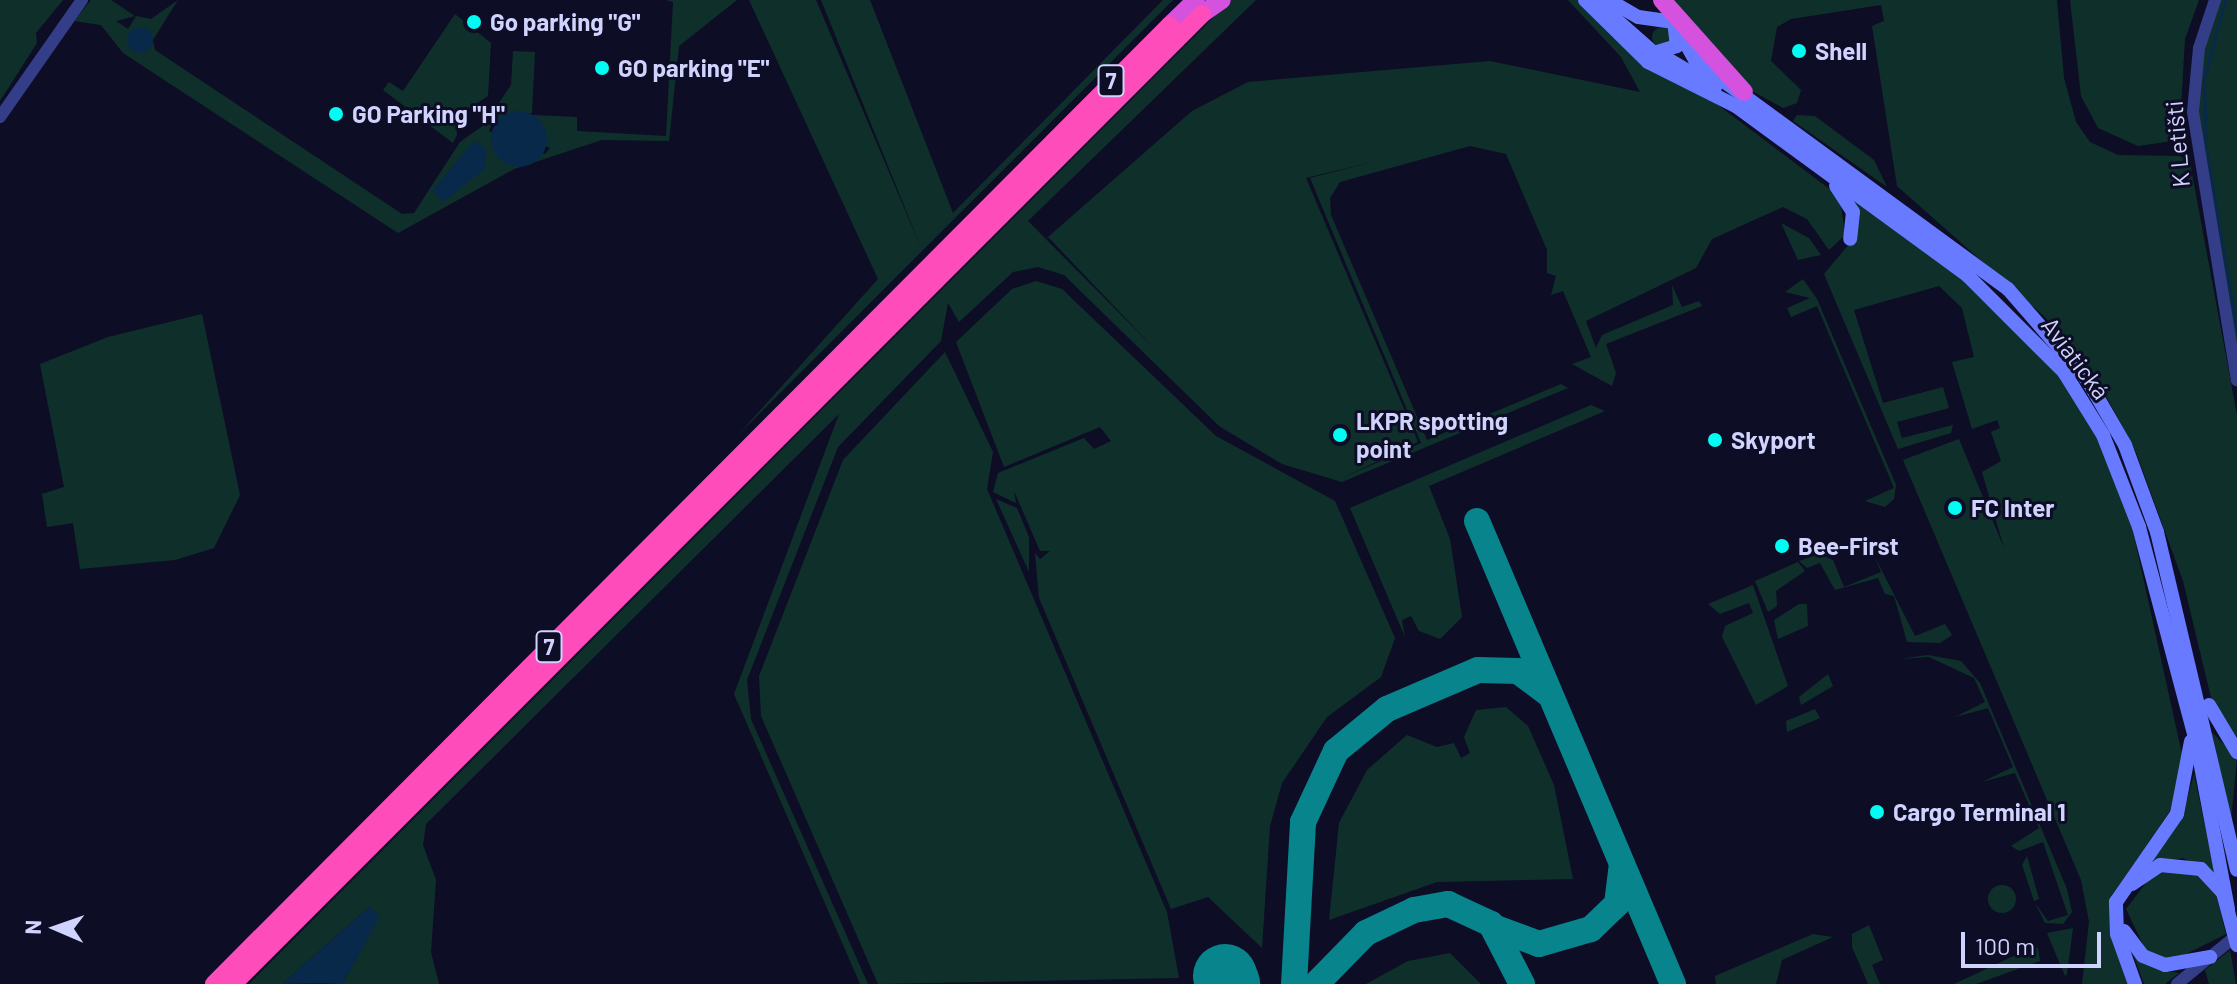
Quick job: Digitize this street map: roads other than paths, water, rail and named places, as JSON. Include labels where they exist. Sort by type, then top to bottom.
[{"type":"highway","points":[[1196,5],[1220,0]]},
{"type":"highway","points":[[1646,0],[1669,24]]},
{"type":"highway","points":[[1662,0],[1740,99]]},
{"type":"highway","name":"7","points":[[214,984],[1170,25],[1196,5]]},
{"type":"highway","name":"7","points":[[233,984],[1196,5]]},
{"type":"main road","name":"Aviatická","points":[[1585,0],[1648,62],[1740,99],[1980,266],[2055,337],[2125,445],[2177,609],[2237,870]]},
{"type":"main road","points":[[1594,0],[1658,55],[1684,65],[1740,99]]},
{"type":"main road","points":[[1608,0],[1669,24],[1677,46],[1658,55]]},
{"type":"main road","name":"Aviatická","points":[[1669,24],[1695,60],[1740,99],[1824,169],[1988,291],[2032,334],[2085,402],[2139,527],[2192,732],[2237,945]]},
{"type":"main road","points":[[1644,43],[1669,24]]},
{"type":"main road","points":[[1824,169],[1851,207],[1850,239]]},
{"type":"main road","points":[[2177,609],[2212,717],[2237,752]]},
{"type":"main road","points":[[2138,984],[2117,934],[2116,902],[2177,814],[2192,732]]},
{"type":"main road","points":[[2138,984],[2124,931],[2128,891],[2145,872],[2168,863],[2208,874],[2228,909]]},
{"type":"main road","points":[[2124,931],[2157,963],[2180,967],[2210,957]]},
{"type":"street","points":[[0,117],[82,0]]},
{"type":"street","name":"K Letišti","points":[[2215,0],[2199,48],[2194,124],[2237,380]]},
{"type":"street","points":[[2177,984],[2237,935]]},
{"type":"water","points":[[140,27],[149,31],[153,40],[149,49],[140,53],[131,49],[127,40],[131,31]]},
{"type":"water","points":[[519,111],[539,119],[547,139],[539,159],[519,167],[499,159],[491,139],[499,119]]},
{"type":"water","points":[[474,141],[486,148],[485,168],[444,202],[432,191]]},
{"type":"water","points":[[369,907],[380,916],[343,983],[282,984]]},
{"type":"waterway","points":[[2206,148],[2204,79],[2225,0]]},
{"type":"waterway","points":[[2207,154],[2237,332]]},
{"type":"place","name":"Go parking \"G\"","points":[[474,22]]},
{"type":"place","name":"Shell","points":[[1799,51]]},
{"type":"place","name":"GO parking \"E\"","points":[[602,68]]},
{"type":"place","name":"GO Parking \"H\"","points":[[336,114]]},
{"type":"place","name":"LKPR spotting point","points":[[1340,435]]},
{"type":"place","name":"Skyport","points":[[1715,440]]},
{"type":"place","name":"FC Inter","points":[[1955,508]]},
{"type":"place","name":"Bee-First","points":[[1782,546]]},
{"type":"place","name":"Cargo Terminal 1","points":[[1877,812]]}]
